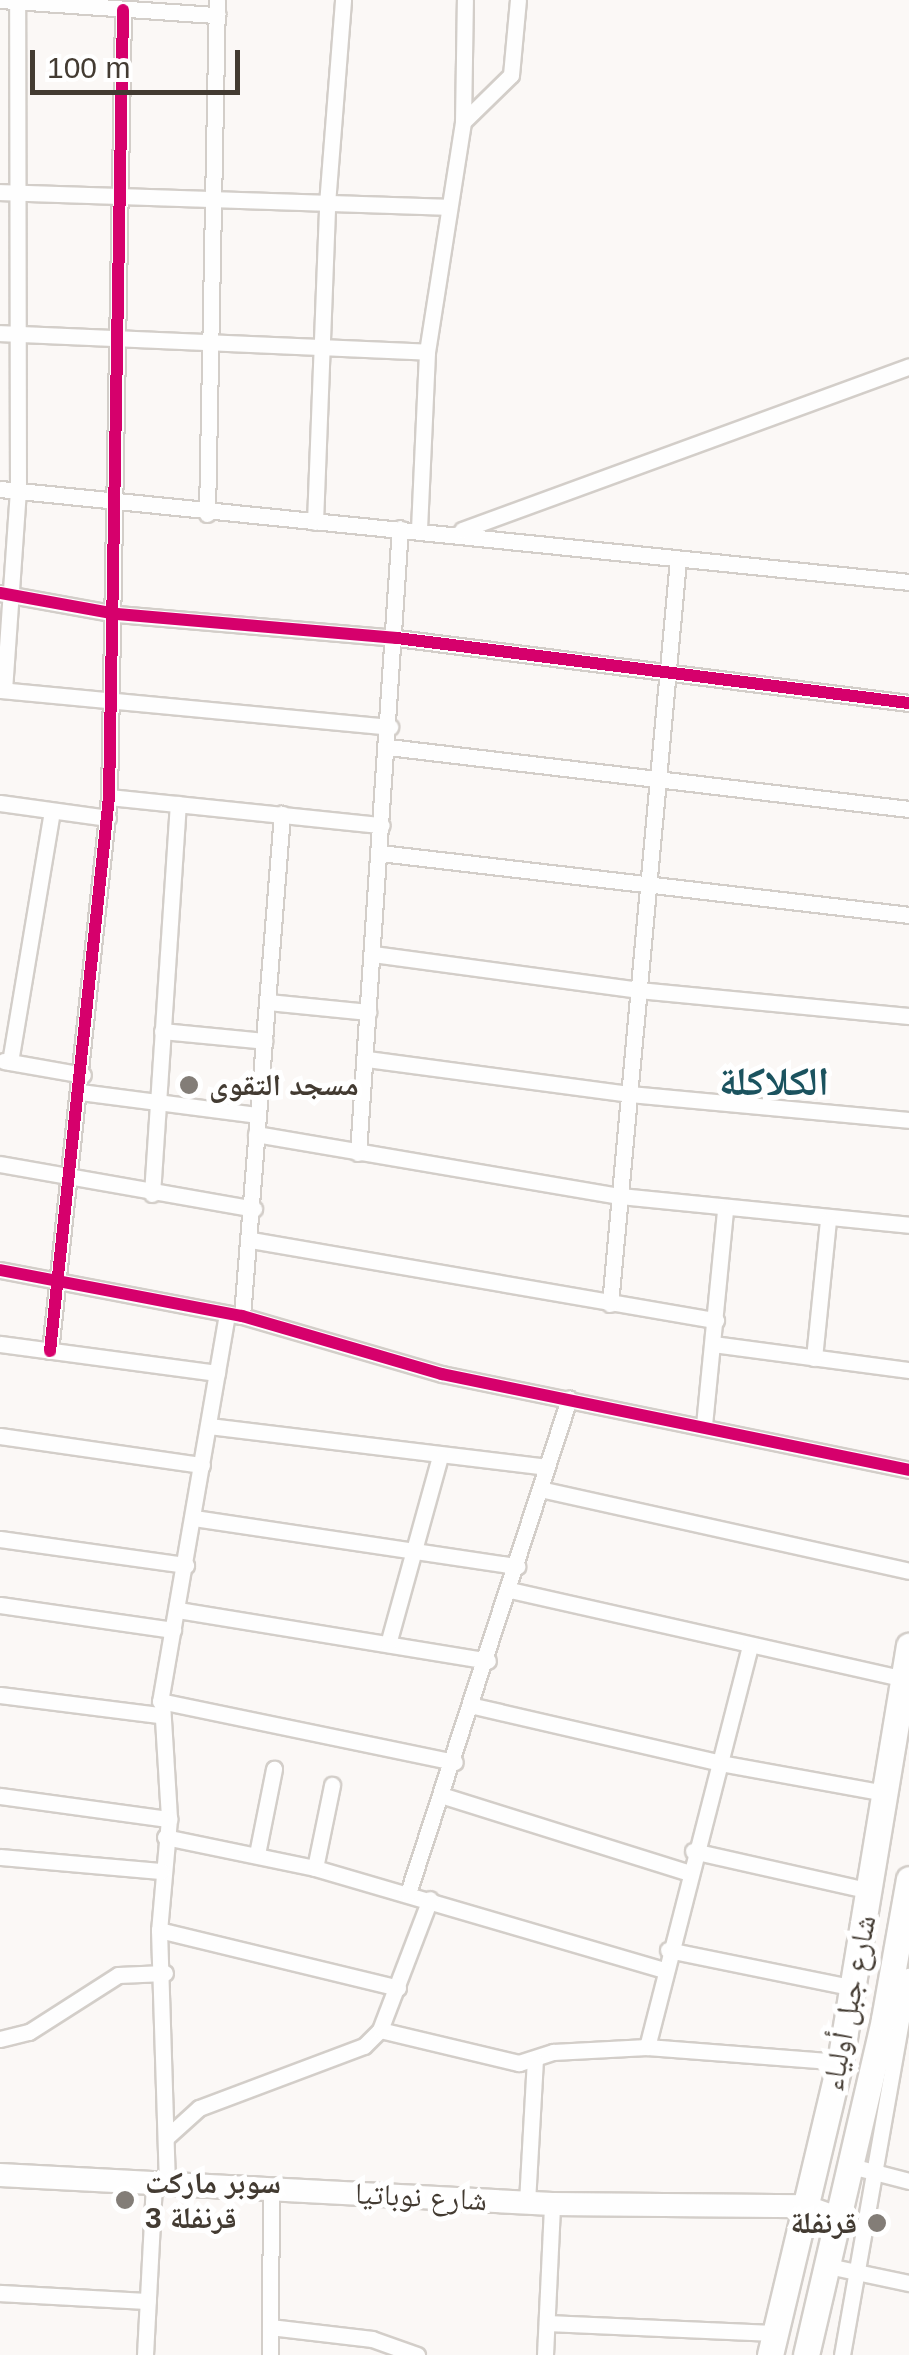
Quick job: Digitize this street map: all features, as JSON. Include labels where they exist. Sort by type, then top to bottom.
[{"type":"main road","name":"شارع جبل أولياء","points":[[773,2344],[840,2062],[909,1646]]},
{"type":"main road","name":"شارع جبل أولياء","points":[[811,2354],[839,2219],[864,2169],[904,1970],[909,1882]]},
{"type":"street","points":[[315,522],[319,346],[343,0]]},
{"type":"street","points":[[419,529],[427,352],[444,207],[463,122],[465,0]]},
{"type":"street","points":[[463,122],[511,75],[518,0]]},
{"type":"street","points":[[207,514],[218,8],[123,10],[8,1],[7,192],[19,333],[18,492],[6,594],[2,690],[390,727]]},
{"type":"street","points":[[50,1351],[108,818],[117,614],[118,197],[123,10]]},
{"type":"street","points":[[7,192],[444,207]]},
{"type":"street","points":[[0,333],[427,352]]},
{"type":"street","points":[[459,532],[909,366]]},
{"type":"street","points":[[0,490],[207,514],[459,532],[909,582]]},
{"type":"street","points":[[358,1153],[397,638],[400,528]]},
{"type":"street","points":[[610,1304],[678,559]]},
{"type":"street","points":[[6,594],[117,614],[397,638],[909,703]]},
{"type":"street","points":[[388,747],[909,809]]},
{"type":"street","points":[[109,797],[382,824]]},
{"type":"street","points":[[0,804],[108,818]]},
{"type":"street","points":[[152,1194],[178,804]]},
{"type":"street","points":[[52,811],[5,1061],[83,1075]]},
{"type":"street","points":[[144,2355],[167,2137],[165,1972],[159,1930],[161,1871],[170,1819],[161,1709],[218,1373],[252,1240],[257,1115],[282,814]]},
{"type":"street","points":[[380,852],[909,914]]},
{"type":"street","points":[[373,954],[638,990],[909,1016]]},
{"type":"street","points":[[268,1002],[368,1012]]},
{"type":"street","points":[[162,1031],[266,1041]]},
{"type":"street","points":[[366,1060],[629,1094],[909,1120]]},
{"type":"street","points":[[80,1092],[257,1115]]},
{"type":"street","points":[[256,1134],[620,1196],[828,1220],[909,1225]]},
{"type":"street","points":[[0,1164],[152,1194],[254,1209]]},
{"type":"street","points":[[704,1425],[725,1209]]},
{"type":"street","points":[[814,1358],[828,1220]]},
{"type":"street","points":[[252,1240],[716,1320]]},
{"type":"street","points":[[0,1270],[235,1315],[442,1374],[909,1470]]},
{"type":"street","points":[[0,1344],[218,1373]]},
{"type":"street","points":[[713,1344],[909,1370]]},
{"type":"street","points":[[408,1893],[474,1706],[569,1399]]},
{"type":"street","points":[[209,1426],[546,1467]]},
{"type":"street","points":[[0,1436],[202,1465]]},
{"type":"street","points":[[388,1644],[440,1456]]},
{"type":"street","points":[[540,1489],[909,1572]]},
{"type":"street","points":[[194,1518],[517,1566]]},
{"type":"street","points":[[0,1539],[186,1565]]},
{"type":"street","points":[[510,1590],[905,1680]]},
{"type":"street","points":[[0,1604],[173,1630]]},
{"type":"street","points":[[178,1610],[488,1660]]},
{"type":"street","points":[[646,2047],[687,1872],[750,1645]]},
{"type":"street","points":[[0,1695],[161,1709],[455,1762]]},
{"type":"street","points":[[474,1706],[720,1763],[885,1793]]},
{"type":"street","points":[[256,1854],[274,1770]]},
{"type":"street","points":[[315,1868],[332,1785]]},
{"type":"street","points":[[0,1796],[170,1819]]},
{"type":"street","points":[[444,1796],[687,1872]]},
{"type":"street","points":[[165,1837],[315,1868],[663,1970]]},
{"type":"street","points":[[693,1851],[871,1892]]},
{"type":"street","points":[[0,1857],[161,1871]]},
{"type":"street","points":[[167,2137],[200,2108],[339,2060],[380,2030],[430,1899]]},
{"type":"street","points":[[159,1930],[398,1988]]},
{"type":"street","points":[[668,1950],[854,1988]]},
{"type":"street","points":[[0,2039],[29,2032],[118,1976],[165,1972]]},
{"type":"street","points":[[380,2030],[511,2062],[535,2060],[553,2052],[646,2047],[840,2062]]},
{"type":"street","points":[[527,2202],[535,2060]]},
{"type":"street","points":[[881,2073],[909,2080]]},
{"type":"street","points":[[842,2355],[860,2271],[864,2169],[909,2181]]},
{"type":"street","name":"شارع نوباتيا","points":[[0,2174],[552,2204],[804,2206],[839,2219]]},
{"type":"street","points":[[270,2355],[271,2189]]},
{"type":"street","points":[[545,2355],[552,2204]]},
{"type":"street","points":[[828,2266],[909,2282]]},
{"type":"street","points":[[0,2292],[148,2300]]},
{"type":"street","points":[[547,2323],[773,2344]]},
{"type":"street","points":[[270,2328],[372,2339],[417,2355]]},
{"type":"cycle path","points":[[50,1351],[109,797],[123,10]]},
{"type":"cycle path","points":[[0,593],[117,614],[397,638],[909,703]]},
{"type":"cycle path","points":[[0,1270],[242,1316],[442,1374],[909,1470]]},
{"type":"place","name":"مسجد التقوى","points":[[189,1085]]},
{"type":"place","name":"سوبر ماركت قرنفلة 3","points":[[125,2200]]},
{"type":"place","name":"قرنفلة","points":[[877,2223]]},
{"type":"district","name":"الكلاكلة","points":[[774,1081]]}]
